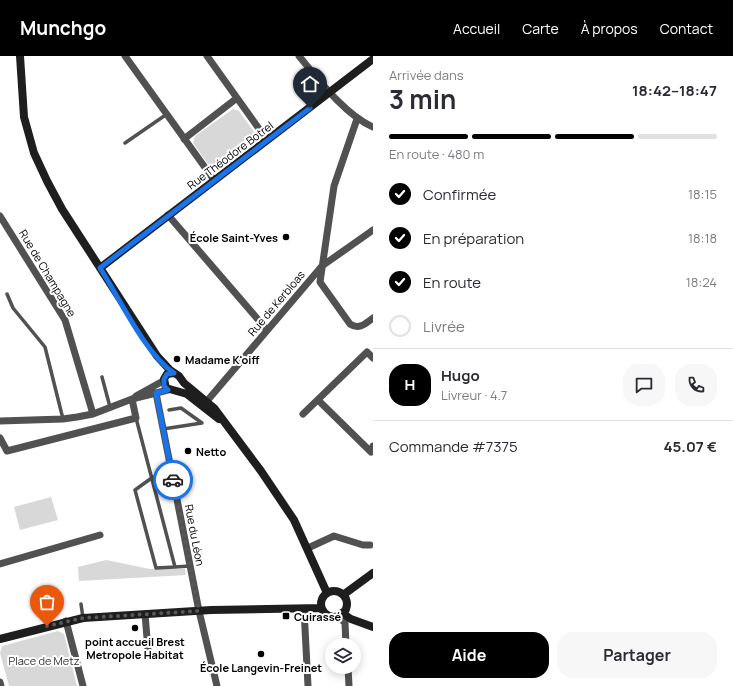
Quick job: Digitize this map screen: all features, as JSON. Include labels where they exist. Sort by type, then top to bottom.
[{"type":"street","points":[[20,56],[24,117],[34,154],[62,209],[168,376]]},
{"type":"street","points":[[125,56],[214,180]]},
{"type":"street","points":[[207,56],[268,140]]},
{"type":"street","points":[[299,56],[331,92],[357,118],[373,127]]},
{"type":"street","name":"Rue Théodore Botrel","points":[[100,268],[373,59]]},
{"type":"street","points":[[184,139],[238,98]]},
{"type":"street","points":[[357,118],[334,186],[320,282],[350,324],[354,327],[361,327],[373,318]]},
{"type":"street","name":"Rue de Champagne","points":[[0,216],[65,320],[93,414]]},
{"type":"street","points":[[168,216],[267,330]]},
{"type":"street","name":"Rue de Kerbloas","points":[[207,401],[322,266],[373,230]]},
{"type":"street","points":[[303,414],[367,352],[373,358]]},
{"type":"street","points":[[168,376],[164,386],[171,390],[187,394],[227,426]]},
{"type":"street","points":[[132,399],[168,376],[179,376],[182,381],[207,401],[214,408],[294,520],[308,548],[327,593]]},
{"type":"street","points":[[0,421],[63,419],[93,414],[132,399],[180,387],[182,381]]},
{"type":"street","name":"Rue du Léon","points":[[156,393],[199,611],[217,686]]},
{"type":"street","points":[[0,438],[4,452],[136,418],[132,399]]},
{"type":"street","points":[[318,400],[371,452],[373,446]]},
{"type":"street","points":[[0,564],[100,535]]},
{"type":"street","points":[[308,548],[334,536],[363,545],[370,545]]},
{"type":"street","points":[[343,595],[373,573]]},
{"type":"street","points":[[340,614],[346,604],[343,595],[336,592],[327,593],[322,600],[322,608],[330,616],[340,614],[373,627]]},
{"type":"street","points":[[0,639],[66,621],[83,618],[199,611],[322,608]]},
{"type":"street","points":[[304,609],[308,686]]},
{"type":"street","points":[[145,614],[148,650]]},
{"type":"street","points":[[340,614],[345,623],[346,638]]},
{"type":"street","points":[[66,621],[83,686]]},
{"type":"street","points":[[348,674],[349,686]]},
{"type":"street","points":[[0,682],[1,686]]},
{"type":"lane","points":[[125,143],[166,114]]},
{"type":"lane","points":[[7,294],[13,308],[45,347],[63,419]]},
{"type":"lane","points":[[102,377],[110,407]]},
{"type":"lane","points":[[163,429],[202,423],[181,408],[169,410]]},
{"type":"lane","points":[[136,418],[153,477],[175,567]]},
{"type":"lane","points":[[153,477],[135,490],[156,568],[190,566]]},
{"type":"lane","points":[[173,482],[191,478]]},
{"type":"lane","points":[[82,604],[83,618]]},
{"type":"green space","points":[[233,109],[239,111],[255,133],[254,141],[217,169],[210,167],[193,143],[195,136]]},
{"type":"green space","points":[[51,497],[58,520],[20,530],[14,507]]},
{"type":"green space","points":[[106,560],[150,569],[185,569],[186,575],[79,581],[78,567]]},
{"type":"green space","name":"Place de Metz","points":[[58,631],[64,634],[77,686],[9,686],[0,653],[2,646]]},
{"type":"way so far","points":[[47,626],[83,618],[199,611],[173,480]]},
{"type":"place","name":"École Saint-Yves","points":[[286,237]]},
{"type":"place","name":"Madame K'oiff","points":[[177,359]]},
{"type":"place","name":"Netto","points":[[188,451]]},
{"type":"place","name":"Cuirassé","points":[[286,616]]},
{"type":"place","name":"point accueil Brest Metropole Habitat","points":[[135,628]]},
{"type":"place","name":"École Langevin-Freinet","points":[[261,654]]},
{"type":"route","points":[[173,480],[156,393],[168,390],[163,383],[164,377],[167,374],[174,373],[156,356],[145,341],[100,268],[310,108]]}]
